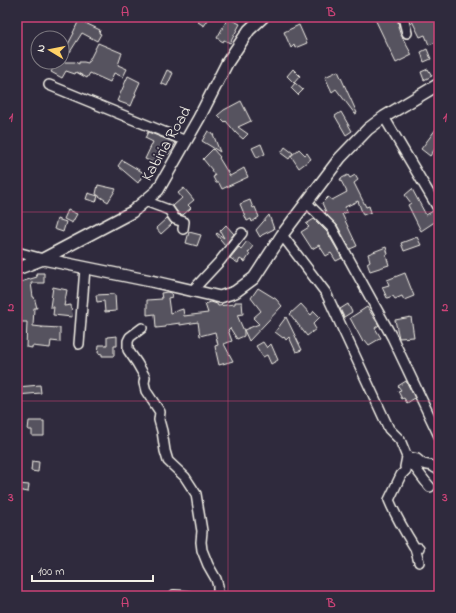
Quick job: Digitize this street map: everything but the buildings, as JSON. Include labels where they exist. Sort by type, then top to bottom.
[{"type":"main road","name":"Kabiria Road","points":[[17,269],[43,259],[132,212],[158,190],[199,118],[227,62],[249,30],[263,17]]},
{"type":"main road","points":[[43,259],[220,297],[236,292],[254,278],[306,202],[340,158],[368,129],[384,117],[439,84]]},
{"type":"street","points":[[403,17],[407,33]]},
{"type":"street","points":[[49,85],[186,141]]},
{"type":"street","points":[[384,117],[439,210]]},
{"type":"street","points":[[145,201],[169,210],[175,219],[184,222],[183,229]]},
{"type":"street","points":[[306,202],[332,228],[392,337],[439,436]]},
{"type":"street","points":[[192,291],[220,261],[242,233]]},
{"type":"street","points":[[282,235],[326,293],[389,429],[400,440],[407,457],[424,482],[430,487]]},
{"type":"street","points":[[17,252],[43,259]]},
{"type":"street","points":[[79,344],[85,268]]},
{"type":"street","points":[[142,328],[130,336],[128,341],[128,350],[145,377],[144,383],[146,391],[160,412],[159,420],[168,461],[186,477],[196,494],[202,531],[202,550],[218,586],[218,596]]},
{"type":"street","points":[[407,457],[417,459],[423,464],[433,466],[435,468]]},
{"type":"street","points":[[407,457],[405,467],[406,470],[401,475],[389,500],[393,511],[417,548],[419,562]]},
{"type":"street","points":[[174,595],[188,596]]}]
